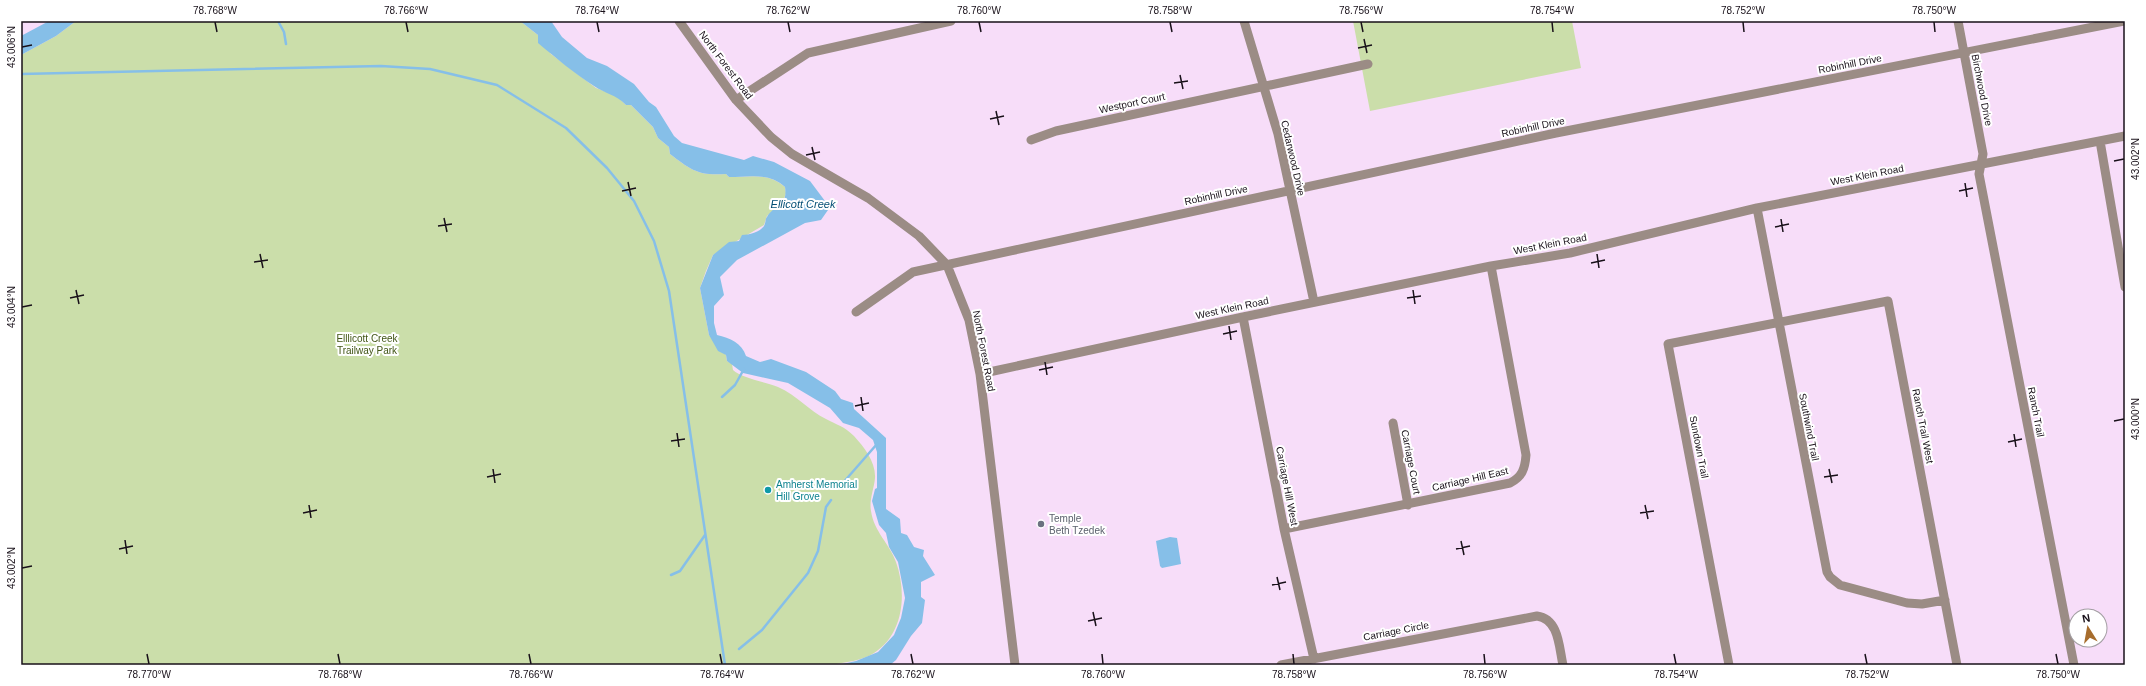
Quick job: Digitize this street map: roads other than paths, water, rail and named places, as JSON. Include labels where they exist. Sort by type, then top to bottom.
[{"type":"street","name":"North Forest Road","points":[[679,21],[736,100],[771,137],[792,154],[868,198],[919,236],[947,265],[969,320],[980,374],[1015,665]]},
{"type":"street","points":[[736,100],[808,53],[951,21]]},
{"type":"street","name":"Cedarwood Drive","points":[[1244,21],[1278,134],[1314,302]]},
{"type":"street","name":"Birchwood Drive","points":[[1958,21],[1983,154],[1982,164]]},
{"type":"street","name":"Robinhill Drive","points":[[856,312],[913,272],[1556,133],[2124,21]]},
{"type":"street","name":"Westport Court","points":[[1031,140],[1056,131],[1368,64]]},
{"type":"street","name":"West Klein Road","points":[[980,374],[1314,302],[1491,266],[1570,253],[1757,208],[2125,136]]},
{"type":"street","points":[[2100,141],[2124,272],[2125,287]]},
{"type":"street","name":"Ranch Trail","points":[[1982,164],[1979,174],[2074,665]]},
{"type":"street","name":"Southwind Trail","points":[[1757,208],[1824,563],[1830,577],[1840,585],[1907,604],[1922,604],[1945,600]]},
{"type":"street","name":"Carriage Hill East","points":[[1284,529],[1510,484],[1520,476],[1524,470],[1526,456],[1491,266]]},
{"type":"street","name":"Ranch Trail West","points":[[1778,322],[1888,301],[1957,665]]},
{"type":"street","name":"Carriage Hill West","points":[[1243,317],[1284,529],[1314,659]]},
{"type":"street","name":"Sundown Trail","points":[[1729,665],[1668,344],[1778,322]]},
{"type":"street","name":"Carriage Court","points":[[1393,423],[1408,505]]},
{"type":"street","name":"Carriage Circle","points":[[1281,665],[1537,616],[1547,619],[1556,631],[1563,665]]},
{"type":"water","points":[[49,21],[76,21],[56,36],[21,55],[21,36]]},
{"type":"water","name":"Ellicott Creek","points":[[520,21],[551,21],[562,37],[587,58],[607,66],[634,84],[649,102],[656,107],[674,136],[682,143],[744,160],[753,156],[774,162],[810,181],[825,201],[828,210],[821,220],[805,223],[737,260],[720,277],[724,295],[714,306],[714,323],[717,335],[738,344],[746,356],[760,362],[771,359],[806,372],[835,391],[841,399],[853,403],[854,409],[886,438],[886,509],[900,519],[901,533],[907,535],[914,547],[924,550],[923,556],[935,575],[921,582],[921,597],[925,600],[922,623],[911,636],[896,660],[890,665],[838,665],[856,661],[878,652],[894,635],[901,618],[905,598],[898,562],[889,547],[886,533],[879,525],[872,501],[875,489],[877,488],[877,452],[873,440],[859,428],[843,423],[830,408],[788,383],[743,373],[727,361],[726,355],[718,351],[709,335],[700,288],[713,255],[729,242],[739,241],[742,235],[754,233],[760,230],[765,225],[766,218],[770,213],[783,202],[785,198],[785,187],[779,182],[766,177],[729,177],[726,174],[702,173],[690,168],[670,154],[669,147],[658,138],[653,127],[631,105],[626,105],[618,99],[598,89],[573,71],[538,43],[538,35]]},
{"type":"water","points":[[1170,537],[1177,538],[1181,564],[1162,568],[1160,566],[1156,541]]},
{"type":"waterway","points":[[278,21],[284,32],[286,44]]},
{"type":"waterway","points":[[21,74],[381,66],[430,69],[497,85],[566,128],[607,168],[634,201],[654,241],[669,291],[725,665]]},
{"type":"waterway","points":[[722,397],[735,385],[744,369]]},
{"type":"waterway","points":[[842,484],[877,444]]},
{"type":"waterway","points":[[739,649],[762,630],[808,573],[818,551],[826,507],[831,500]]},
{"type":"waterway","points":[[671,575],[680,571],[705,535]]},
{"type":"place","name":"Amherst Memorial Hill Grove","points":[[768,490]]},
{"type":"place","name":"Temple Beth Tzedek","points":[[1041,524]]},
{"type":"park label","name":"Elllicott Creek Trailway Park","points":[[367,344]]}]
